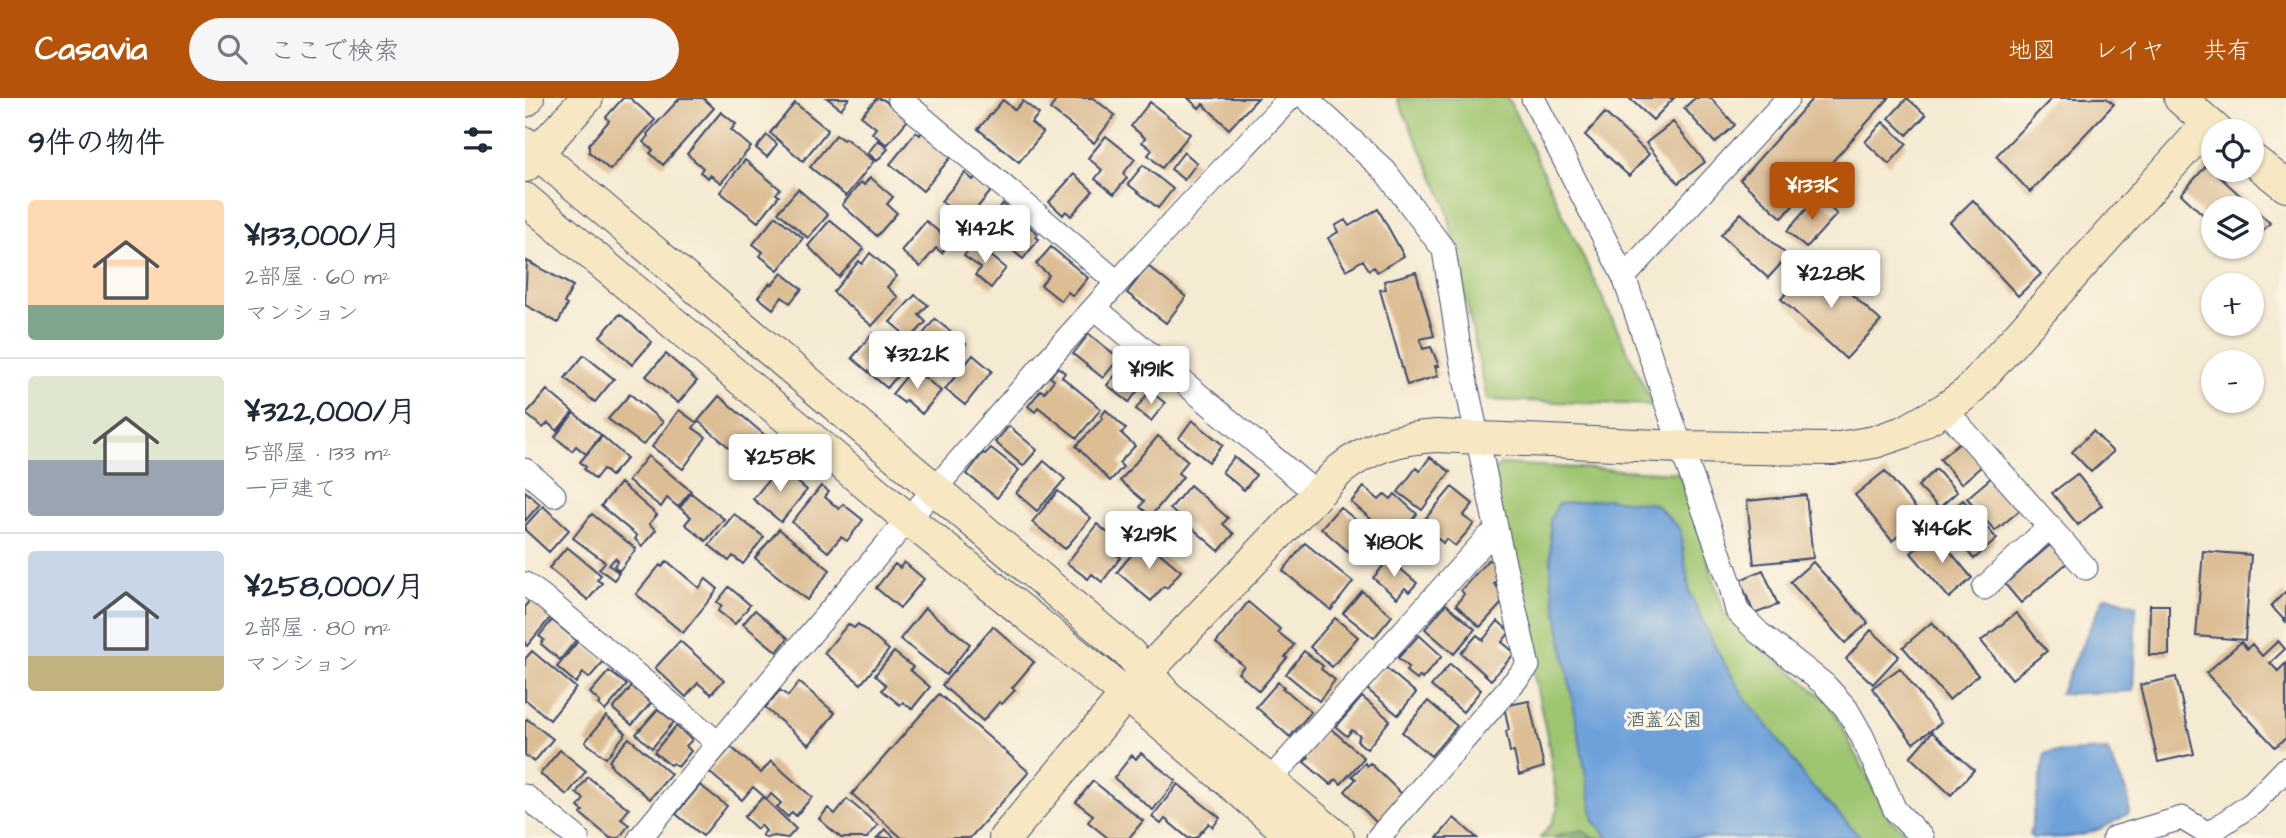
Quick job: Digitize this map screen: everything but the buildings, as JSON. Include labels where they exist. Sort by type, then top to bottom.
[{"type":"street","points":[[587,98],[529,154],[753,336],[1130,654],[1136,684]]},
{"type":"street","points":[[899,98],[1117,282]]},
{"type":"street","points":[[639,838],[935,488],[1117,282],[1290,98]]},
{"type":"street","points":[[1306,98],[1385,171],[1444,250],[1461,354],[1497,535],[1528,666],[1378,838]]},
{"type":"street","points":[[1533,98],[1624,277],[1730,583],[1737,611],[1759,634],[1824,684],[1846,708],[1862,736],[1895,810],[1922,838]]},
{"type":"street","points":[[1624,277],[1788,98]]},
{"type":"street","points":[[2179,98],[2203,119]]},
{"type":"street","points":[[1005,838],[1136,684],[1349,462],[1380,445],[1414,437],[1478,437],[1681,447],[1843,447],[1891,437],[1945,409],[1966,393],[2201,141]]},
{"type":"street","points":[[2264,169],[2286,186]]},
{"type":"street","points":[[525,199],[908,519],[1136,684],[1167,696],[1260,791],[1295,838]]},
{"type":"street","points":[[1095,308],[1317,494]]},
{"type":"street","points":[[727,368],[753,336]]},
{"type":"street","points":[[1945,409],[2087,568]]},
{"type":"street","points":[[525,470],[554,495]]},
{"type":"street","points":[[1984,589],[2050,526]]},
{"type":"street","points":[[1260,791],[1488,537],[1497,535]]},
{"type":"street","points":[[525,583],[718,743]]},
{"type":"street","points":[[2114,838],[2182,818],[2209,836],[2253,803],[2286,769]]},
{"type":"street","points":[[1260,791],[1338,838]]},
{"type":"street","points":[[525,796],[577,838]]},
{"type":"green space","points":[[1397,98],[1508,98],[1653,405],[1487,400],[1446,204]]},
{"type":"green space","name":"酒蓋公園","points":[[1501,464],[1679,473],[1687,491],[1724,613],[1829,703],[1890,819],[1912,838],[1540,838],[1552,823],[1558,808],[1548,741],[1491,474]]},
{"type":"green space","points":[[1582,830],[1594,838],[1555,838],[1558,835]]},
{"type":"water","name":"酒蓋公園","points":[[1607,499],[1655,504],[1680,529],[1690,594],[1716,649],[1747,701],[1773,732],[1806,780],[1862,838],[1609,838],[1594,821],[1551,580],[1550,520],[1558,504]]},
{"type":"water","points":[[2107,596],[2136,605],[2133,691],[2060,694],[2103,599]]},
{"type":"water","points":[[2107,750],[2128,796],[2129,813],[2104,827],[2084,834],[2033,838],[2030,835],[2045,753]]}]
